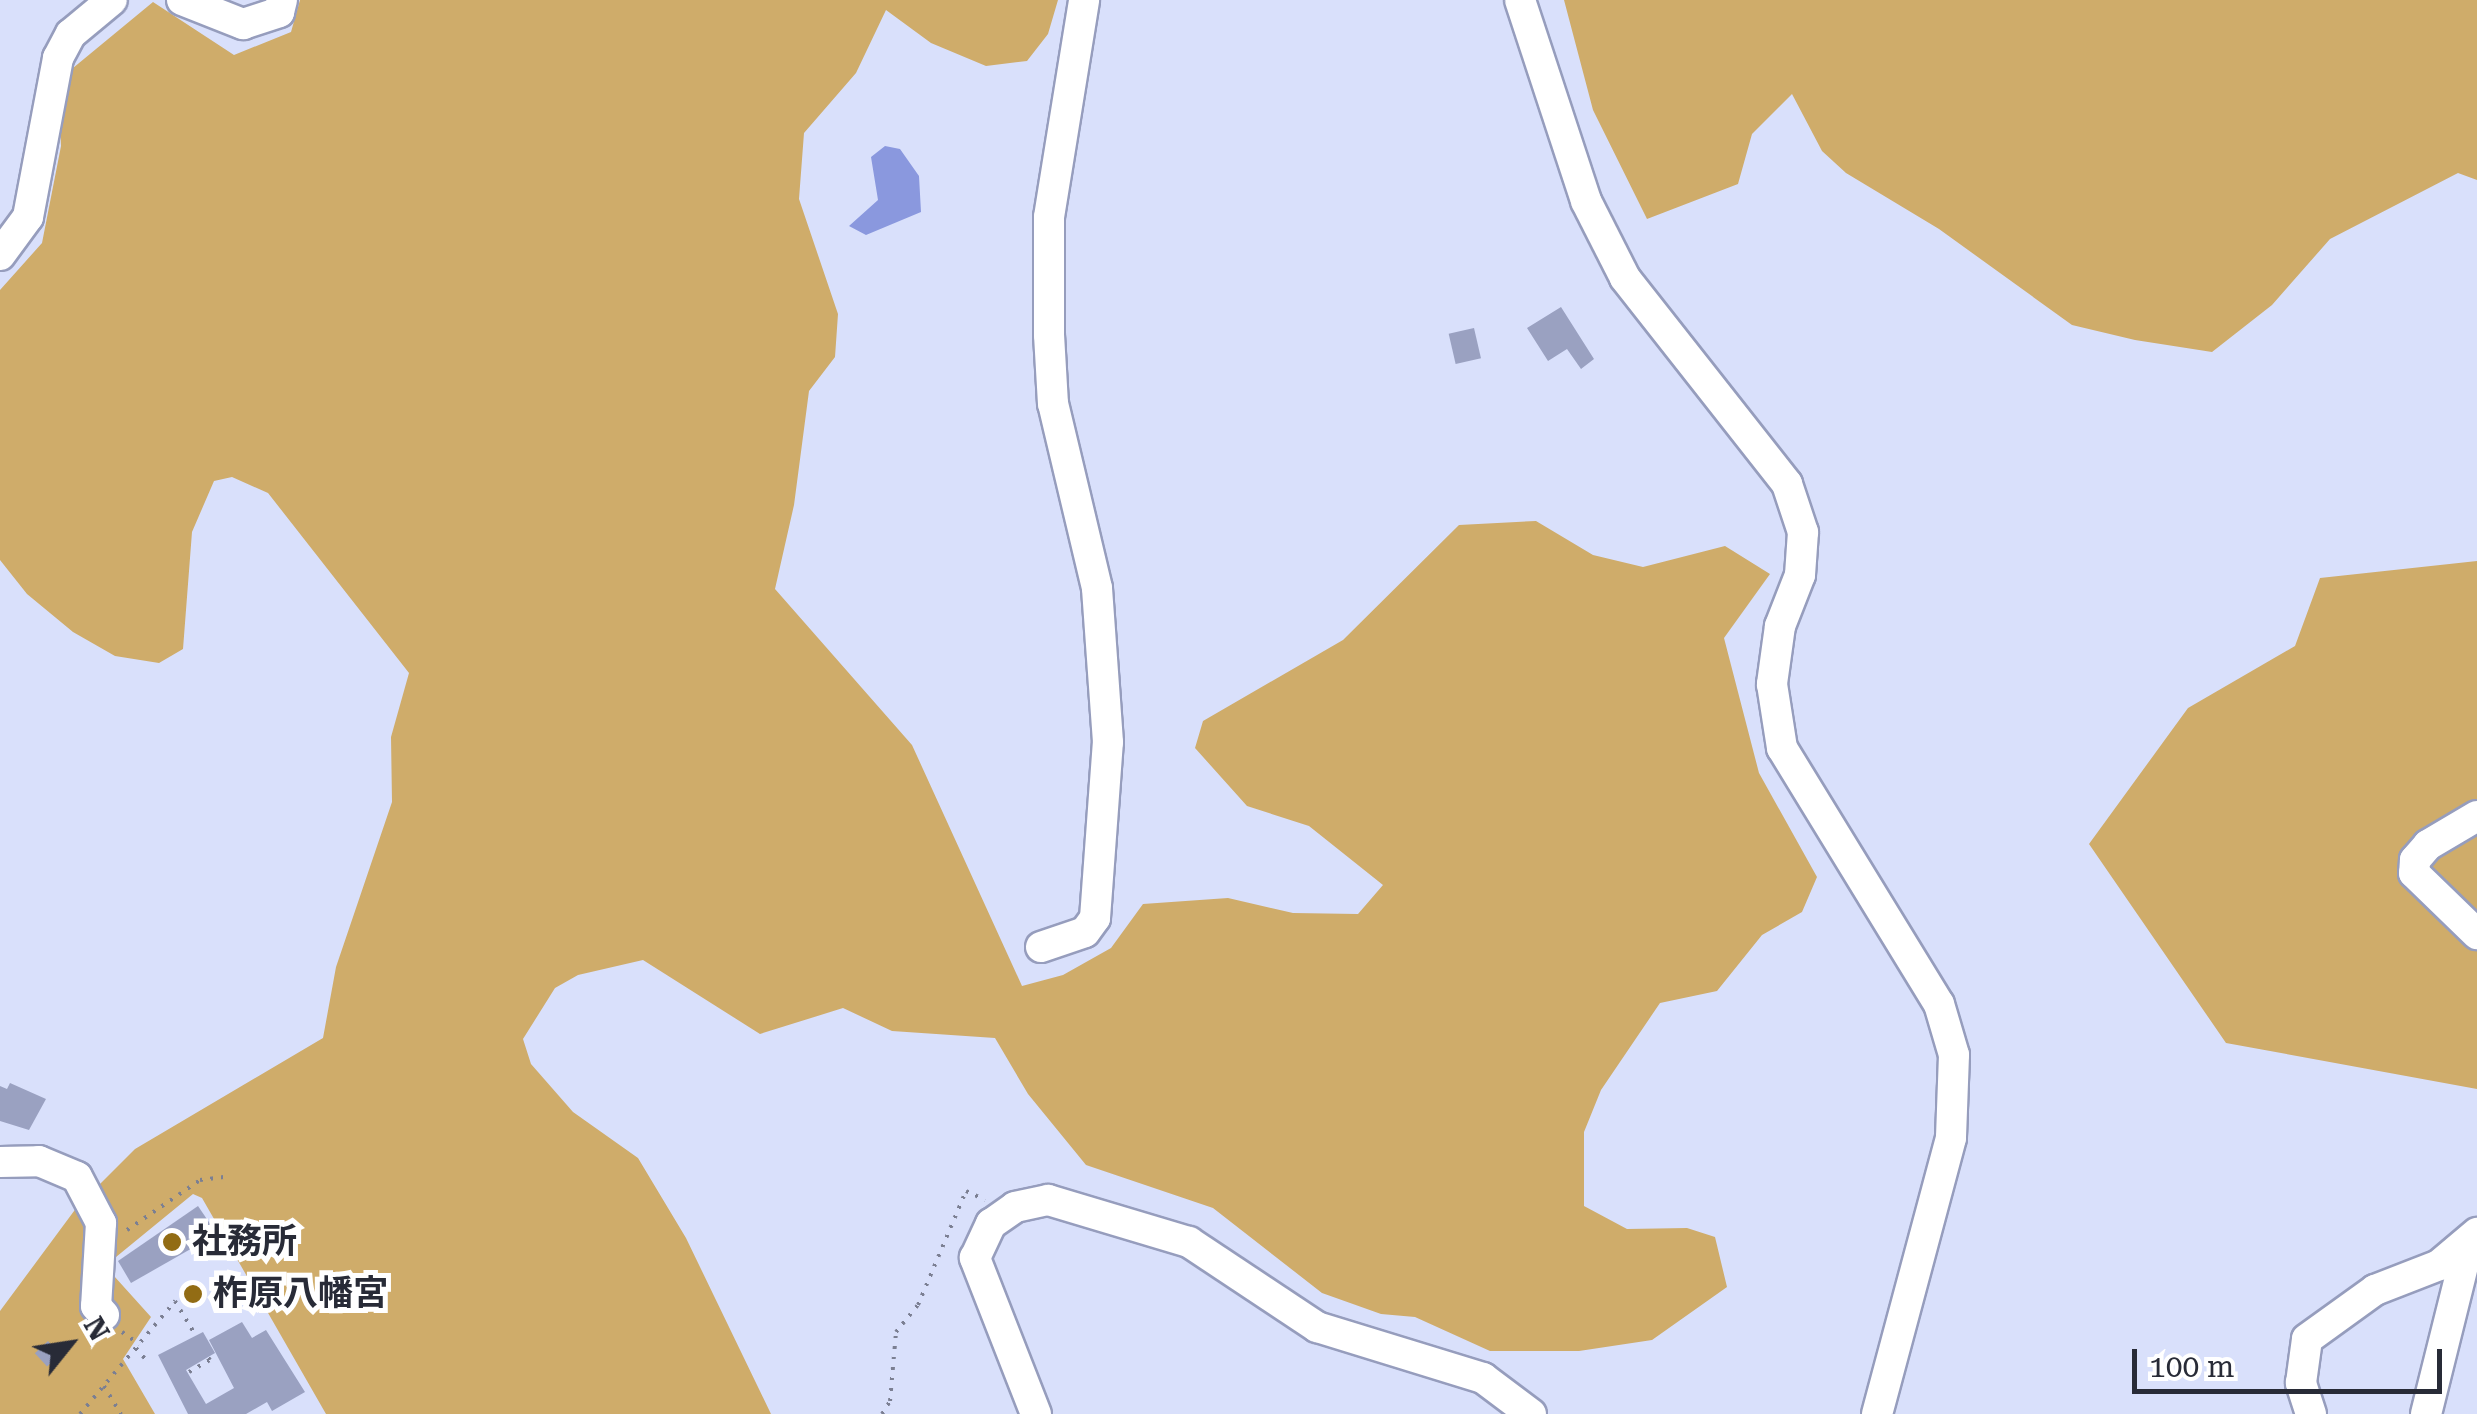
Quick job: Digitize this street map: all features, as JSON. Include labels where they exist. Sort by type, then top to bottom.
[{"type":"street","points":[[0,255],[28,217],[58,58],[71,34],[112,0]]},
{"type":"street","points":[[182,0],[243,24],[279,12],[282,0]]},
{"type":"street","points":[[1042,947],[1085,932],[1095,918],[1108,742],[1098,588],[1054,404],[1049,335],[1048,217],[1084,0]]},
{"type":"street","points":[[1520,0],[1586,201],[1624,278],[1787,484],[1803,532],[1800,574],[1780,626],[1772,684],[1782,748],[1940,1004],[1954,1055],[1951,1138],[1878,1414]]},
{"type":"street","points":[[2477,816],[2428,845],[2414,860],[2414,873],[2477,934]]},
{"type":"street","points":[[0,1162],[39,1161],[77,1177],[101,1223],[96,1306],[104,1316]]},
{"type":"street","points":[[1036,1414],[974,1258],[991,1224],[1009,1211],[1048,1200],[1190,1242],[1317,1326],[1484,1378],[1530,1414]]},
{"type":"street","points":[[2310,1414],[2301,1383],[2307,1339],[2375,1290],[2440,1265],[2473,1237]]},
{"type":"street","points":[[2426,1414],[2473,1237]]},
{"type":"path","points":[[101,1250],[200,1180],[226,1177]]},
{"type":"path","points":[[882,1414],[890,1401],[896,1332],[918,1305],[966,1191],[1009,1211]]},
{"type":"path","points":[[80,1414],[176,1300],[196,1336]]},
{"type":"path","points":[[136,1348],[146,1360]]},
{"type":"path","points":[[189,1372],[210,1360],[206,1353]]},
{"type":"path","points":[[104,1386],[120,1414]]},
{"type":"shaded area","points":[[300,0],[1058,0],[1048,34],[1027,61],[986,66],[931,43],[886,10],[856,73],[804,133],[799,199],[838,314],[835,357],[809,391],[794,505],[775,589],[912,745],[1022,986],[1063,975],[1111,948],[1143,904],[1228,898],[1293,913],[1358,914],[1383,885],[1309,826],[1247,806],[1195,748],[1203,721],[1343,640],[1459,525],[1536,521],[1593,555],[1643,567],[1725,546],[1770,574],[1724,638],[1759,773],[1817,877],[1802,912],[1762,935],[1717,991],[1660,1003],[1601,1090],[1584,1132],[1584,1206],[1627,1229],[1687,1228],[1715,1237],[1727,1287],[1652,1340],[1579,1351],[1490,1351],[1415,1317],[1381,1314],[1322,1293],[1213,1208],[1086,1165],[1028,1094],[995,1038],[892,1031],[843,1008],[760,1034],[643,960],[578,975],[555,988],[523,1039],[531,1064],[573,1112],[638,1158],[686,1238],[771,1414],[326,1414],[202,1198],[193,1194],[105,1266],[151,1317],[123,1359],[155,1414],[0,1414],[0,1311],[77,1207],[135,1149],[323,1038],[336,967],[392,802],[391,737],[409,673],[268,493],[232,477],[214,481],[192,532],[183,649],[159,663],[115,656],[73,632],[27,594],[0,560],[0,290],[42,243],[61,146],[59,103],[73,68],[153,2],[234,55],[291,32]]},
{"type":"shaded area","points":[[1564,0],[2477,0],[2477,180],[2458,173],[2330,239],[2272,305],[2212,352],[2135,340],[2072,325],[1939,229],[1846,173],[1822,151],[1792,94],[1752,134],[1738,184],[1647,219],[1593,110]]},
{"type":"shaded area","points":[[2477,561],[2477,1089],[2226,1043],[2089,844],[2188,708],[2295,646],[2320,578]]},
{"type":"water","points":[[885,146],[900,149],[919,176],[921,212],[866,235],[849,226],[878,200],[871,157]]},
{"type":"building","points":[[1561,307],[1594,359],[1581,369],[1567,349],[1548,361],[1527,328]]},
{"type":"building","points":[[1474,328],[1481,358],[1456,364],[1449,334]]},
{"type":"building","points":[[10,1083],[46,1099],[29,1130],[0,1121],[0,1086],[7,1089]]},
{"type":"building","name":"社務所","points":[[198,1206],[217,1234],[131,1283],[118,1261]]},
{"type":"building","points":[[242,1322],[252,1338],[266,1330],[305,1392],[272,1411],[267,1402],[246,1414],[188,1414],[158,1355],[203,1332],[215,1353],[186,1370],[206,1404],[234,1388],[209,1340]]},
{"type":"building","points":[[48,1341],[60,1354],[47,1366],[35,1353]]},
{"type":"place","name":"社務所","points":[[172,1242]]},
{"type":"place","name":"柞原八幡宮","points":[[193,1294]]}]
